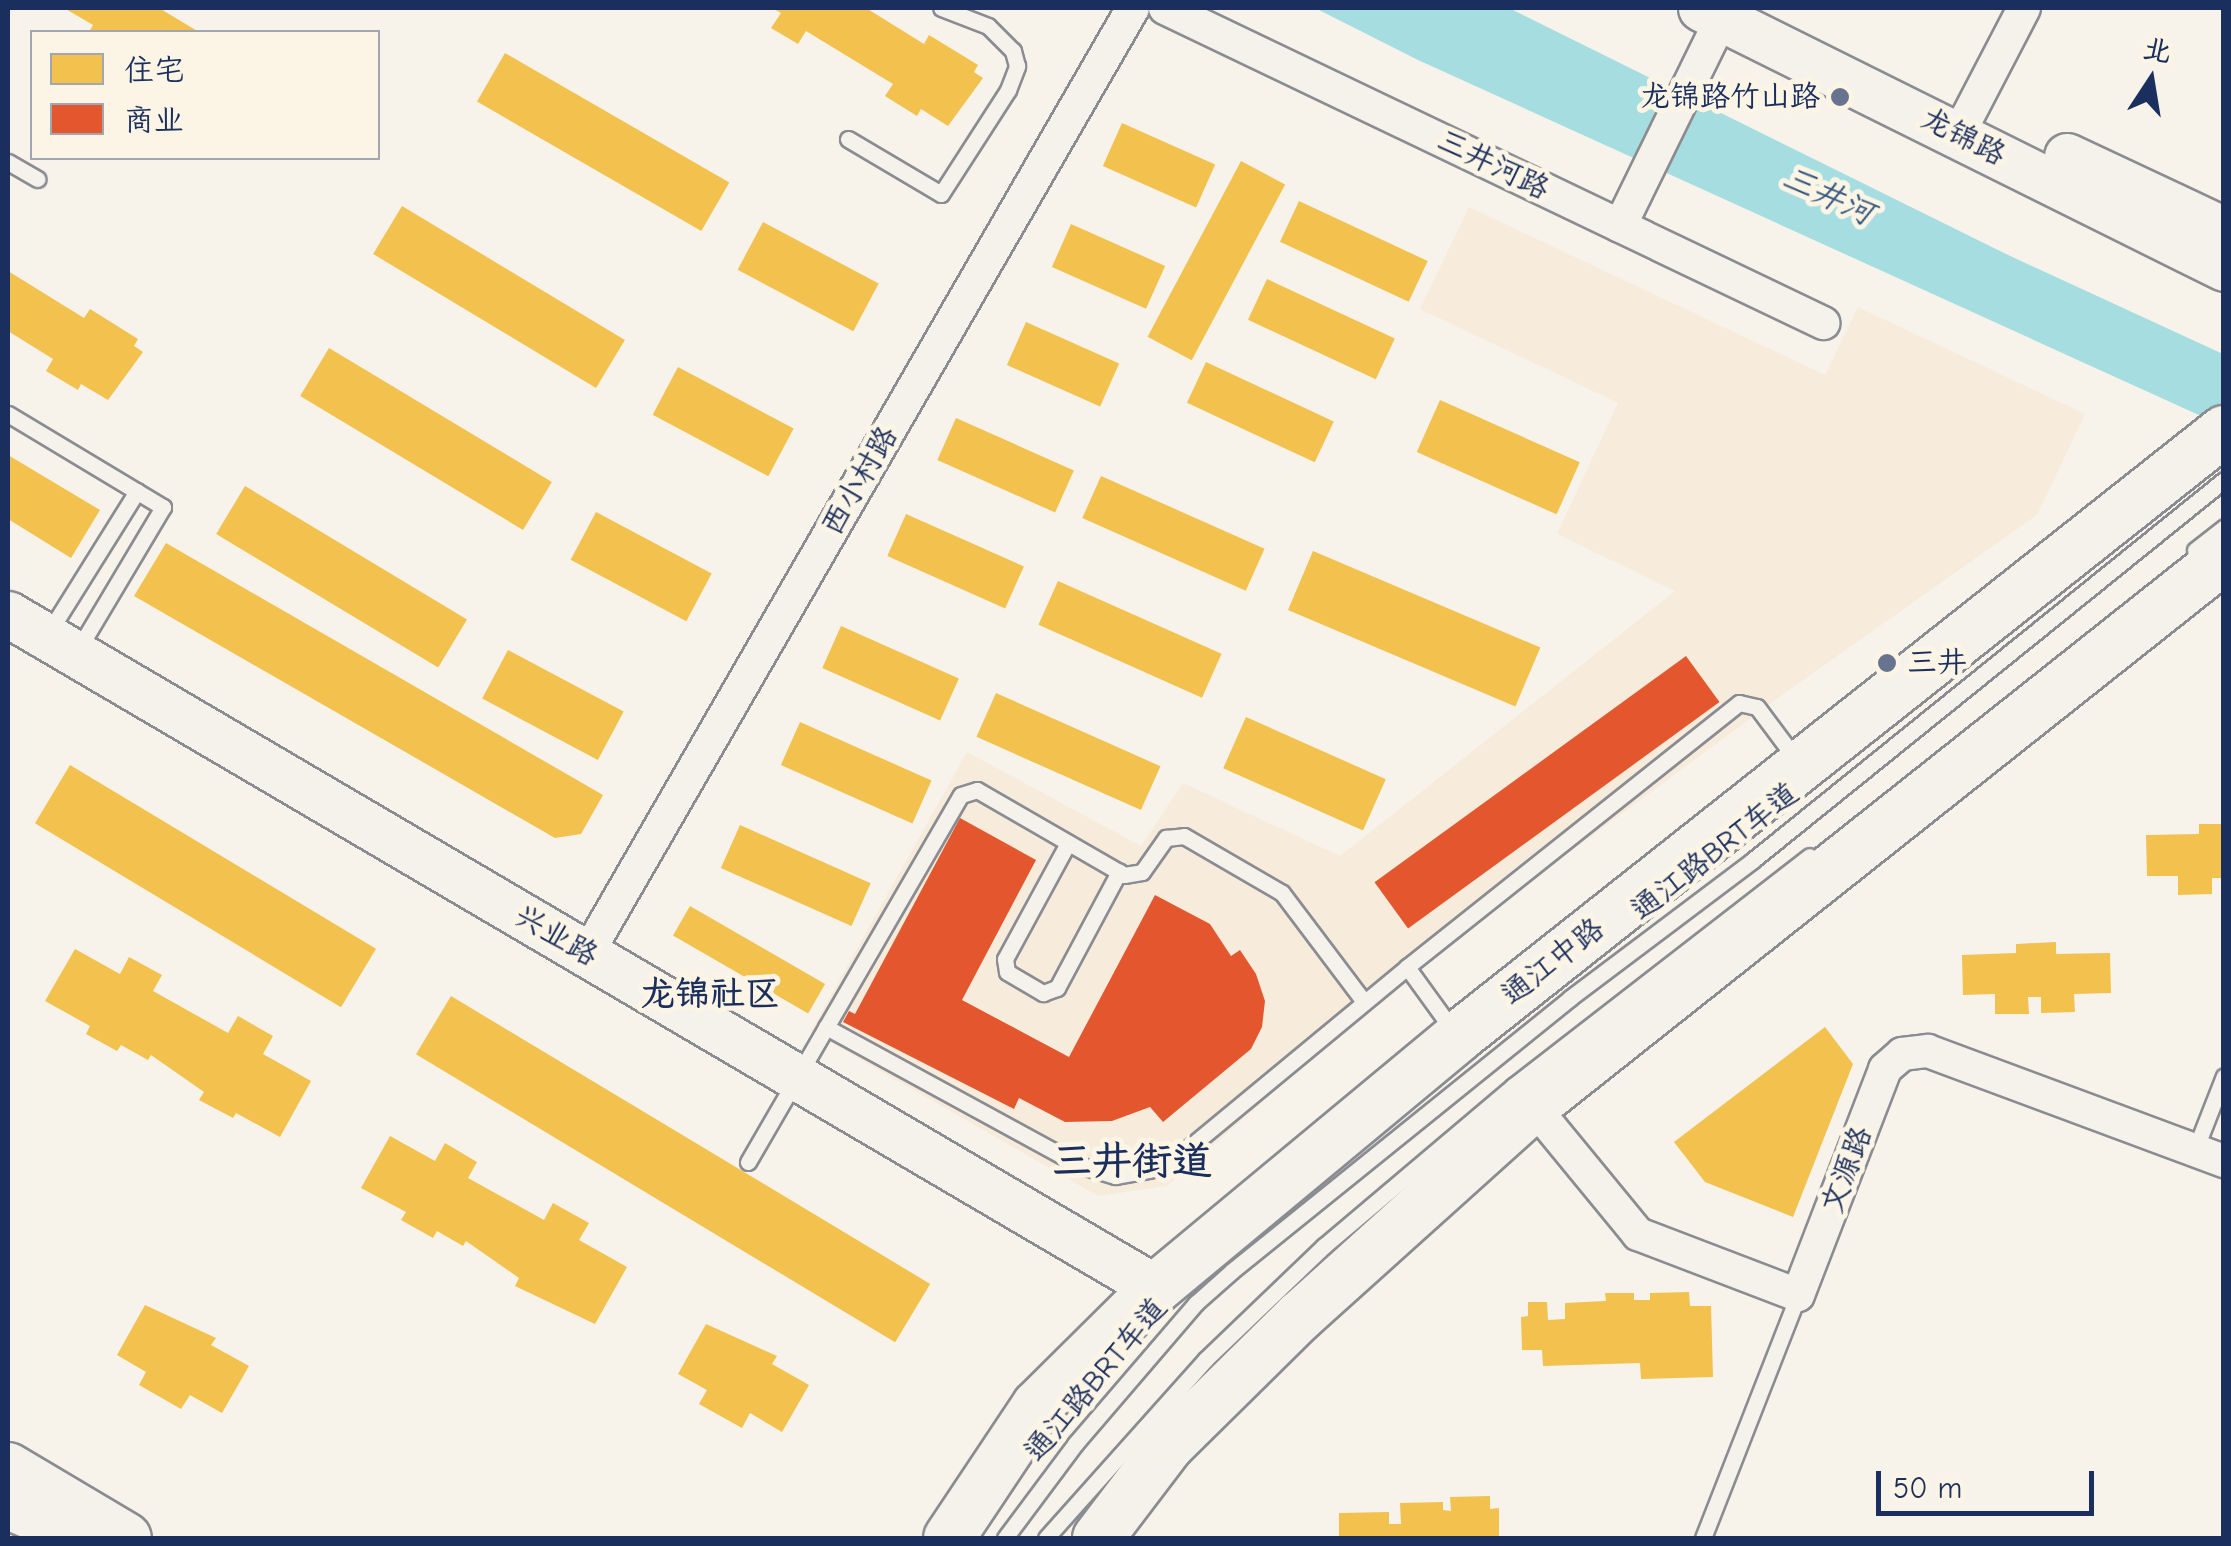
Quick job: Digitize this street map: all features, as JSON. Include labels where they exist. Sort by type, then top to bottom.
[{"type":"highway","points":[[8,1500],[96,1538]]},
{"type":"main road","name":"通江中路","points":[[950,1538],[1037,1406],[1156,1288],[1458,1037],[1801,766],[2220,450]]},
{"type":"main road","points":[[1098,1538],[1181,1432],[1300,1316],[1533,1106],[2201,561]]},
{"type":"main road","points":[[8,1468],[126,1538]]},
{"type":"street","name":"西小村路","points":[[587,954],[1133,8]]},
{"type":"street","name":"三井河路","points":[[1164,8],[1822,323]]},
{"type":"street","points":[[1965,122],[2024,8]]},
{"type":"street","points":[[1620,226],[1728,11]]},
{"type":"street","name":"龙锦路","points":[[1728,11],[1965,122],[2224,230]]},
{"type":"street","name":"龙锦路","points":[[1965,122],[2224,268]]},
{"type":"street","name":"兴业路","points":[[8,614],[1156,1288]]},
{"type":"street","name":"文源路","points":[[1798,1295],[1886,1069],[1902,1054],[1928,1051],[2209,1155]]},
{"type":"street","points":[[1533,1106],[1638,1234],[1798,1295]]},
{"type":"lane","points":[[848,139],[941,194],[1008,90],[1017,66],[1013,51],[988,26],[942,8]]},
{"type":"lane","points":[[8,162],[38,179]]},
{"type":"lane","points":[[8,414],[164,507],[61,646]]},
{"type":"lane","name":"通江路BRT车道","points":[[1005,1538],[1075,1444],[1196,1303],[1570,998],[1753,860],[2220,450]]},
{"type":"lane","points":[[61,646],[136,491]]},
{"type":"lane","points":[[2201,561],[2224,527]]},
{"type":"lane","points":[[826,1026],[1079,1165],[1115,1176],[1149,1170],[1180,1155],[1407,967],[1739,704],[1757,707],[1801,766]]},
{"type":"lane","points":[[748,1162],[961,796],[977,790],[1119,872],[1142,872],[1166,838],[1184,836],[1282,893],[1364,1002]]},
{"type":"lane","points":[[1068,843],[1005,959],[1007,972],[1044,993],[1057,988],[1119,872]]},
{"type":"lane","name":"通江路BRT车道","points":[[1046,1538],[1206,1360],[1324,1246],[1512,1086],[1816,850]]},
{"type":"lane","points":[[1407,967],[1458,1037]]},
{"type":"lane","points":[[2209,1155],[2224,1076]]},
{"type":"lane","points":[[1703,1538],[1798,1295]]},
{"type":"shaded area","points":[[1469,207],[1825,375],[1858,307],[2085,414],[2037,515],[1789,690],[1421,962],[1167,1186],[1098,1196],[811,1031],[967,752],[1141,846],[1183,783],[1340,856],[1675,591],[1557,534],[1618,403],[1420,309]]},
{"type":"water","name":"三井河","points":[[1315,8],[1509,8],[2006,254],[2223,354],[2223,426],[1418,60]]},
{"type":"building: 住宅","points":[[64,8],[159,8],[196,30],[90,30],[93,25]]},
{"type":"building: 住宅","points":[[772,8],[866,8],[924,44],[929,35],[978,65],[974,72],[983,78],[948,126],[921,109],[917,116],[885,96],[893,84],[806,31],[798,44],[771,28],[781,13]]},
{"type":"building: 住宅","points":[[505,53],[729,182],[701,231],[477,101]]},
{"type":"building: 住宅","points":[[1122,123],[1215,164],[1196,207],[1103,166]]},
{"type":"building: 住宅","points":[[1241,161],[1285,184],[1192,360],[1148,337]]},
{"type":"building: 住宅","points":[[1299,201],[1428,261],[1409,302],[1280,242]]},
{"type":"building: 住宅","points":[[402,206],[625,340],[596,388],[373,254]]},
{"type":"building: 住宅","points":[[763,222],[879,284],[853,331],[738,270]]},
{"type":"building: 住宅","points":[[1071,224],[1165,266],[1146,309],[1052,267]]},
{"type":"building: 住宅","points":[[8,271],[84,318],[90,309],[138,339],[134,346],[143,352],[108,400],[81,384],[78,390],[46,371],[53,359],[8,331]]},
{"type":"building: 住宅","points":[[1267,279],[1395,339],[1376,379],[1248,320]]},
{"type":"building: 住宅","points":[[1026,322],[1119,363],[1100,406],[1007,365]]},
{"type":"building: 住宅","points":[[329,348],[552,482],[523,530],[300,396]]},
{"type":"building: 住宅","points":[[1206,362],[1334,422],[1315,462],[1187,403]]},
{"type":"building: 住宅","points":[[678,367],[794,429],[768,476],[653,415]]},
{"type":"building: 住宅","points":[[1440,400],[1580,462],[1557,514],[1417,452]]},
{"type":"building: 住宅","points":[[956,418],[1074,470],[1055,512],[937,460]]},
{"type":"building: 住宅","points":[[8,455],[100,510],[71,558],[8,519]]},
{"type":"building: 住宅","points":[[1101,476],[1265,549],[1246,591],[1082,518]]},
{"type":"building: 住宅","points":[[245,486],[467,619],[438,667],[216,534]]},
{"type":"building: 住宅","points":[[596,512],[712,574],[686,621],[571,560]]},
{"type":"building: 住宅","points":[[906,514],[1024,566],[1005,608],[887,556]]},
{"type":"building: 住宅","points":[[166,543],[603,795],[581,834],[555,838],[134,596]]},
{"type":"building: 住宅","points":[[1313,551],[1540,648],[1515,706],[1288,610]]},
{"type":"building: 住宅","points":[[1058,581],[1222,654],[1202,698],[1038,625]]},
{"type":"building: 住宅","points":[[841,626],[959,678],[940,720],[822,668]]},
{"type":"building: 住宅","points":[[508,650],[624,712],[598,760],[482,699]]},
{"type":"building: 住宅","points":[[996,693],[1160,766],[1141,810],[976,737]]},
{"type":"building: 住宅","points":[[1246,717],[1386,779],[1363,830],[1223,768]]},
{"type":"building: 住宅","points":[[800,722],[932,781],[912,824],[781,765]]},
{"type":"building: 住宅","points":[[70,765],[376,949],[341,1007],[35,823]]},
{"type":"building: 住宅","points":[[2199,824],[2224,824],[2224,878],[2212,878],[2212,894],[2178,895],[2178,876],[2147,876],[2146,835],[2199,834]]},
{"type":"building: 住宅","points":[[740,825],[871,883],[852,926],[721,868]]},
{"type":"building: 住宅","points":[[690,906],[825,984],[808,1013],[673,935]]},
{"type":"building: 住宅","points":[[2056,942],[2056,954],[2110,953],[2111,993],[2074,994],[2075,1012],[2041,1013],[2041,997],[2028,997],[2029,1014],[1995,1014],[1995,994],[1963,995],[1962,955],[2016,953],[2016,944]]},
{"type":"building: 住宅","points":[[75,949],[120,974],[129,957],[162,975],[153,991],[228,1033],[238,1016],[273,1036],[263,1054],[311,1081],[280,1137],[236,1113],[233,1118],[199,1100],[204,1092],[151,1055],[148,1060],[121,1045],[117,1051],[86,1034],[90,1026],[45,1001]]},
{"type":"building: 住宅","points":[[451,996],[930,1284],[895,1342],[416,1054]]},
{"type":"building: 住宅","points":[[1825,1027],[1853,1064],[1793,1217],[1705,1182],[1674,1142]]},
{"type":"building: 住宅","points":[[390,1136],[435,1161],[445,1143],[477,1162],[468,1178],[544,1220],[553,1203],[589,1223],[579,1240],[627,1267],[595,1324],[515,1286],[519,1278],[466,1241],[463,1246],[437,1231],[433,1238],[401,1220],[406,1212],[361,1188]]},
{"type":"building: 住宅","points":[[1689,1292],[1690,1306],[1711,1306],[1713,1377],[1641,1379],[1640,1363],[1543,1366],[1542,1350],[1522,1350],[1521,1317],[1528,1316],[1528,1302],[1547,1302],[1548,1320],[1565,1319],[1565,1303],[1606,1301],[1605,1293],[1634,1293],[1634,1300],[1650,1300],[1650,1293]]},
{"type":"building: 住宅","points":[[145,1305],[216,1338],[211,1345],[249,1366],[222,1413],[190,1395],[181,1409],[139,1385],[146,1372],[117,1355]]},
{"type":"building: 住宅","points":[[706,1324],[777,1356],[772,1364],[809,1385],[782,1432],[750,1413],[742,1428],[699,1404],[707,1390],[678,1374]]},
{"type":"building: 住宅","points":[[1490,1496],[1490,1509],[1499,1508],[1499,1538],[1339,1538],[1339,1513],[1389,1512],[1389,1524],[1401,1524],[1400,1503],[1443,1502],[1443,1510],[1451,1511],[1450,1497]]},
{"type":"building: 商业","points":[[1686,656],[1720,702],[1408,928],[1375,882]]},
{"type":"building: 商业","points":[[960,818],[1036,860],[962,1000],[1069,1057],[1155,895],[1210,924],[1231,956],[1240,950],[1256,974],[1265,1001],[1262,1027],[1251,1049],[1163,1122],[1150,1107],[1112,1121],[1065,1122],[1019,1098],[1014,1109],[843,1022],[849,1011],[855,1014]]},
{"type":"place","name":"龙锦路竹山路","points":[[1840,97]]},
{"type":"place","name":"三井","points":[[1887,663]]},
{"type":"district","name":"龙锦社区","points":[[710,994]]},
{"type":"district","name":"三井街道","points":[[1132,1161]]}]
